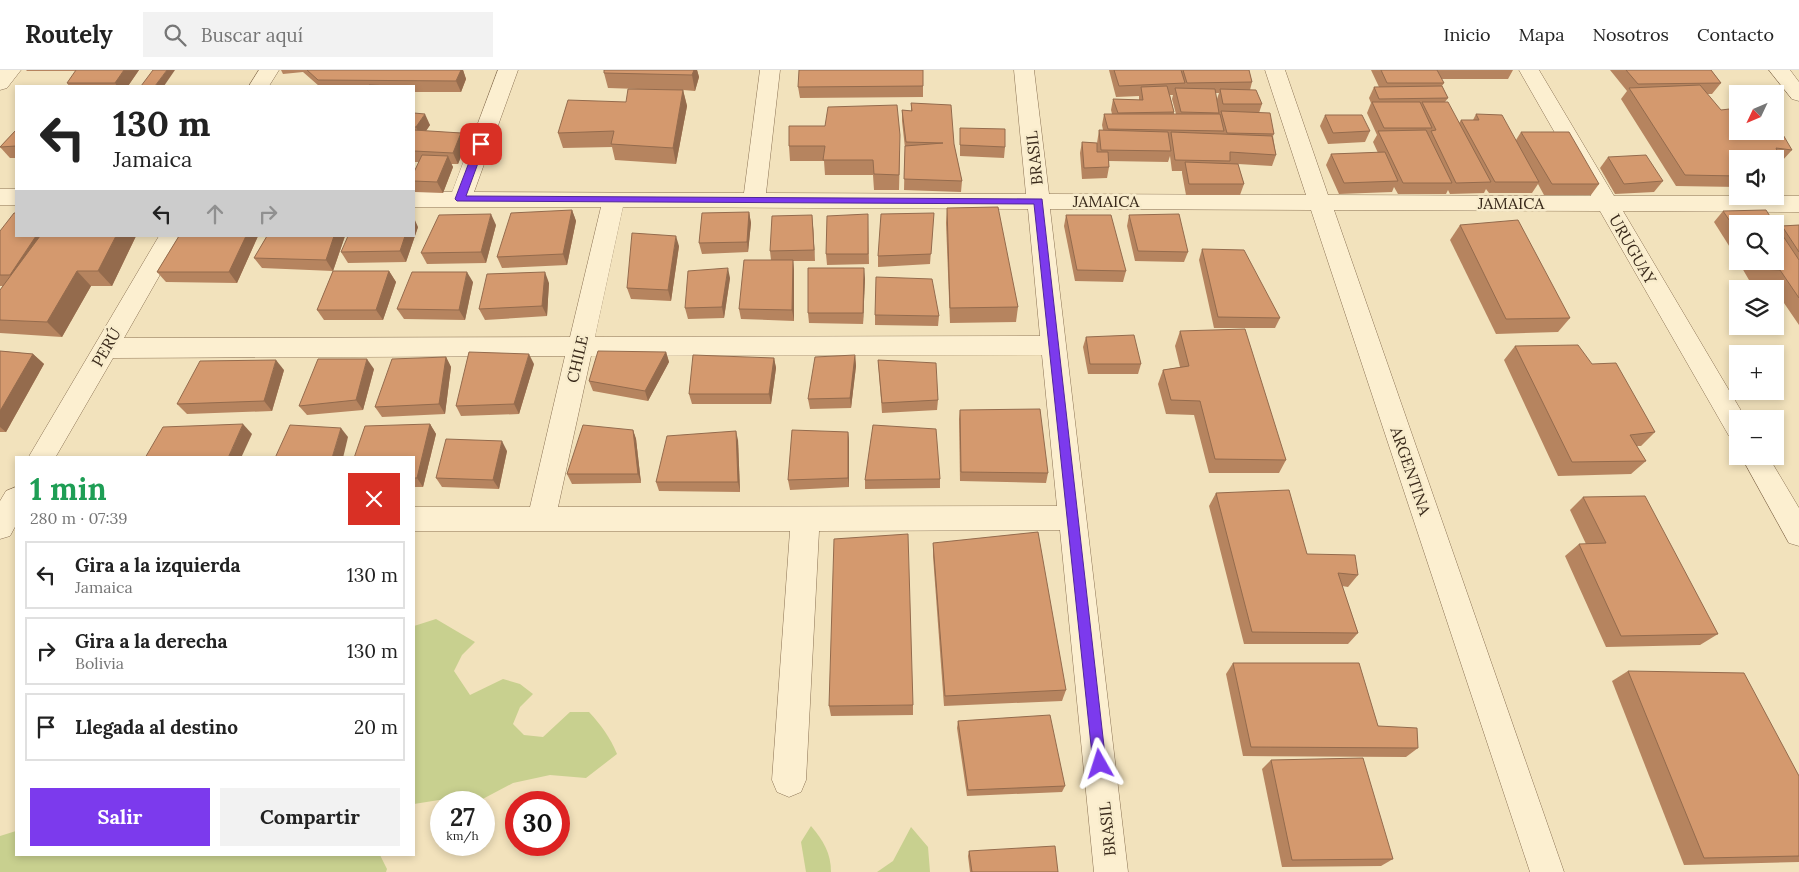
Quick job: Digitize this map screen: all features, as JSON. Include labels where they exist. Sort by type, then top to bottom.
[{"type":"street","points":[[0,84],[11,70]]},
{"type":"street","points":[[260,85],[269,70]]},
{"type":"street","points":[[460,199],[508,70]]},
{"type":"street","points":[[754,200],[770,70]]},
{"type":"street","name":"BRASIL","points":[[1024,70],[1111,872]]},
{"type":"street","name":"ARGENTINA","points":[[1275,70],[1547,872]]},
{"type":"street","name":"URUGUAY","points":[[1529,70],[1729,413]]},
{"type":"street","points":[[1779,70],[1799,95]]},
{"type":"street","points":[[0,197],[15,197]]},
{"type":"street","name":"JAMAICA","points":[[415,199],[1799,204]]},
{"type":"street","name":"CHILE","points":[[541,519],[614,199]]},
{"type":"street","name":"PERÚ","points":[[42,456],[170,237]]},
{"type":"street","points":[[105,348],[1054,345]]},
{"type":"street","points":[[1759,465],[1799,534]]},
{"type":"street","points":[[789,780],[805,518]]},
{"type":"street","points":[[415,519],[1073,518]]},
{"type":"green space","points":[[436,619],[475,642],[462,655],[454,671],[470,695],[503,679],[520,684],[533,694],[520,707],[513,724],[524,735],[543,737],[570,712],[589,712],[605,732],[617,754],[586,778],[550,775],[513,783],[495,792],[430,791],[430,801],[415,804],[415,626]]},
{"type":"green space","points":[[811,826],[826,847],[830,859],[831,872],[806,872],[801,842]]},
{"type":"green space","points":[[911,827],[928,847],[930,872],[877,872],[893,861]]},
{"type":"green space","points":[[15,831],[15,856],[380,856],[387,869],[386,872],[0,872],[0,836]]},
{"type":"building","points":[[76,70],[124,70],[115,83],[67,83]]},
{"type":"building","points":[[153,70],[167,70],[156,85],[142,85]]},
{"type":"building","points":[[307,70],[461,70],[456,81],[318,80]]},
{"type":"building","points":[[604,70],[694,70],[692,75],[604,73]]},
{"type":"building","points":[[799,70],[923,70],[923,86],[798,87]]},
{"type":"building","points":[[1114,70],[1181,70],[1185,83],[1119,86]]},
{"type":"building","points":[[1183,70],[1249,70],[1252,82],[1187,83]]},
{"type":"building","points":[[1381,70],[1437,70],[1444,83],[1387,83]]},
{"type":"building","points":[[1626,70],[1711,70],[1721,83],[1638,84]]},
{"type":"building","points":[[1700,85],[1721,110],[1729,109],[1729,140],[1784,140],[1784,136],[1792,150],[1776,148],[1777,150],[1729,150],[1729,176],[1685,175],[1629,88]]},
{"type":"building","points":[[1167,86],[1174,112],[1118,113],[1113,99],[1143,100],[1141,87]]},
{"type":"building","points":[[1442,86],[1448,98],[1379,99],[1374,87]]},
{"type":"building","points":[[1175,88],[1215,89],[1219,113],[1181,112]]},
{"type":"building","points":[[628,89],[683,90],[673,148],[611,144],[614,131],[558,133],[568,100],[626,102]]},
{"type":"building","points":[[1220,89],[1256,90],[1262,104],[1223,104]]},
{"type":"building","points":[[1372,102],[1420,102],[1432,128],[1384,128]]},
{"type":"building","points":[[1422,102],[1448,102],[1491,182],[1456,183],[1431,131],[1436,130]]},
{"type":"building","points":[[911,103],[951,105],[954,144],[962,181],[904,179],[905,146],[943,143],[906,142],[902,110],[912,111]]},
{"type":"building","points":[[897,105],[900,135],[899,175],[874,174],[873,160],[823,160],[825,146],[789,146],[789,126],[825,126],[828,107]]},
{"type":"building","points":[[1221,111],[1270,113],[1274,134],[1227,133]]},
{"type":"building","points":[[415,113],[425,114],[416,127]]},
{"type":"building","points":[[1104,114],[1220,114],[1224,131],[1108,129]]},
{"type":"building","points":[[1476,114],[1502,115],[1539,182],[1495,182],[1461,120],[1479,120]]},
{"type":"building","points":[[1325,115],[1362,115],[1370,131],[1333,133]]},
{"type":"building","points":[[960,128],[1005,129],[1005,147],[960,145]]},
{"type":"building","points":[[415,130],[461,133],[453,153],[415,151]]},
{"type":"building","points":[[1099,130],[1168,132],[1171,151],[1101,150]]},
{"type":"building","points":[[1426,130],[1452,183],[1403,183],[1378,131]]},
{"type":"building","points":[[15,131],[15,146],[0,147]]},
{"type":"building","points":[[1171,132],[1272,136],[1276,155],[1230,152],[1230,161],[1175,160]]},
{"type":"building","points":[[1521,132],[1569,132],[1599,184],[1552,184]]},
{"type":"building","points":[[1082,142],[1097,143],[1097,152],[1108,152],[1109,167],[1084,168]]},
{"type":"building","points":[[1385,152],[1398,181],[1344,183],[1331,154]]},
{"type":"building","points":[[422,155],[448,156],[437,182],[415,181],[415,170]]},
{"type":"building","points":[[1646,155],[1663,181],[1624,184],[1608,157]]},
{"type":"building","points":[[1185,162],[1238,164],[1244,184],[1189,184]]},
{"type":"building","points":[[998,207],[1018,307],[950,308],[947,208]]},
{"type":"building","points":[[572,210],[563,254],[497,257],[511,213]]},
{"type":"building","points":[[1766,210],[1769,215],[1729,215],[1729,220],[1723,211]]},
{"type":"building","points":[[749,212],[747,242],[699,243],[702,213]]},
{"type":"building","points":[[15,213],[15,237],[35,237],[10,275],[0,275],[0,231]]},
{"type":"building","points":[[934,213],[931,254],[878,256],[881,214]]},
{"type":"building","points":[[491,214],[481,252],[421,253],[439,215]]},
{"type":"building","points":[[868,214],[868,254],[826,254],[827,216]]},
{"type":"building","points":[[1179,214],[1188,252],[1138,251],[1129,215]]},
{"type":"building","points":[[812,215],[814,250],[770,251],[772,216]]},
{"type":"building","points":[[1066,215],[1111,215],[1126,271],[1077,270]]},
{"type":"building","points":[[1518,220],[1570,318],[1506,319],[1460,225]]},
{"type":"building","points":[[1799,225],[1799,252],[1784,229],[1784,226]]},
{"type":"building","points":[[632,233],[676,236],[668,290],[627,288]]},
{"type":"building","points":[[39,237],[115,237],[98,271],[77,271],[47,322],[0,320],[0,290]]},
{"type":"building","points":[[178,237],[246,237],[229,272],[157,272]]},
{"type":"building","points":[[266,237],[334,237],[326,260],[254,258]]},
{"type":"building","points":[[348,237],[405,237],[400,251],[341,252]]},
{"type":"building","points":[[1784,238],[1799,260],[1799,298],[1780,270],[1784,270]]},
{"type":"building","points":[[1202,249],[1244,250],[1280,318],[1218,317]]},
{"type":"building","points":[[744,260],[793,260],[792,310],[739,309]]},
{"type":"building","points":[[728,268],[722,307],[685,308],[688,271]]},
{"type":"building","points":[[808,268],[864,268],[863,313],[808,313]]},
{"type":"building","points":[[333,271],[389,271],[376,310],[317,310]]},
{"type":"building","points":[[412,272],[467,272],[459,310],[397,309]]},
{"type":"building","points":[[545,272],[542,306],[479,309],[487,274]]},
{"type":"building","points":[[876,277],[932,279],[939,316],[875,315]]},
{"type":"building","points":[[1245,329],[1286,460],[1215,459],[1200,401],[1171,400],[1163,370],[1189,366],[1180,331]]},
{"type":"building","points":[[1134,335],[1141,364],[1090,364],[1086,337]]},
{"type":"building","points":[[1578,345],[1592,364],[1616,363],[1655,432],[1630,435],[1646,461],[1572,462],[1515,346]]},
{"type":"building","points":[[0,351],[33,354],[0,411]]},
{"type":"building","points":[[598,351],[666,352],[645,391],[589,381]]},
{"type":"building","points":[[469,352],[529,354],[514,404],[456,406]]},
{"type":"building","points":[[693,355],[774,358],[769,394],[689,394]]},
{"type":"building","points":[[855,355],[850,398],[808,399],[815,357]]},
{"type":"building","points":[[446,357],[439,404],[375,407],[392,359]]},
{"type":"building","points":[[318,359],[367,359],[356,400],[299,406]]},
{"type":"building","points":[[276,360],[264,401],[177,404],[200,361]]},
{"type":"building","points":[[878,360],[936,363],[938,400],[882,403]]},
{"type":"building","points":[[1040,409],[1048,473],[961,472],[960,410]]},
{"type":"building","points":[[243,424],[229,456],[146,456],[163,427]]},
{"type":"building","points":[[430,424],[417,478],[415,478],[415,456],[355,456],[365,426]]},
{"type":"building","points":[[290,425],[341,428],[333,456],[276,456]]},
{"type":"building","points":[[583,425],[633,430],[638,474],[567,474]]},
{"type":"building","points":[[873,425],[936,429],[940,479],[865,480]]},
{"type":"building","points":[[792,430],[848,432],[848,478],[788,480]]},
{"type":"building","points":[[736,431],[738,482],[656,482],[667,436]]},
{"type":"building","points":[[446,439],[502,441],[493,480],[436,478]]},
{"type":"building","points":[[1289,490],[1307,554],[1355,555],[1358,575],[1338,573],[1358,633],[1252,632],[1216,493]]},
{"type":"building","points":[[1645,496],[1718,634],[1621,636],[1579,544],[1606,543],[1583,497]]},
{"type":"building","points":[[1038,532],[1066,690],[945,696],[933,543]]},
{"type":"building","points":[[908,534],[913,705],[829,706],[834,539]]},
{"type":"building","points":[[1233,663],[1359,663],[1378,726],[1417,728],[1418,748],[1251,747]]},
{"type":"building","points":[[1628,671],[1744,673],[1799,776],[1799,856],[1704,858]]},
{"type":"building","points":[[1050,715],[1065,786],[968,790],[958,721]]},
{"type":"building","points":[[1363,758],[1393,859],[1292,860],[1271,760]]},
{"type":"building","points":[[1055,846],[1058,872],[972,872],[969,851]]},
{"type":"route","points":[[481,144],[460,199],[1039,201],[1100,764]]}]
